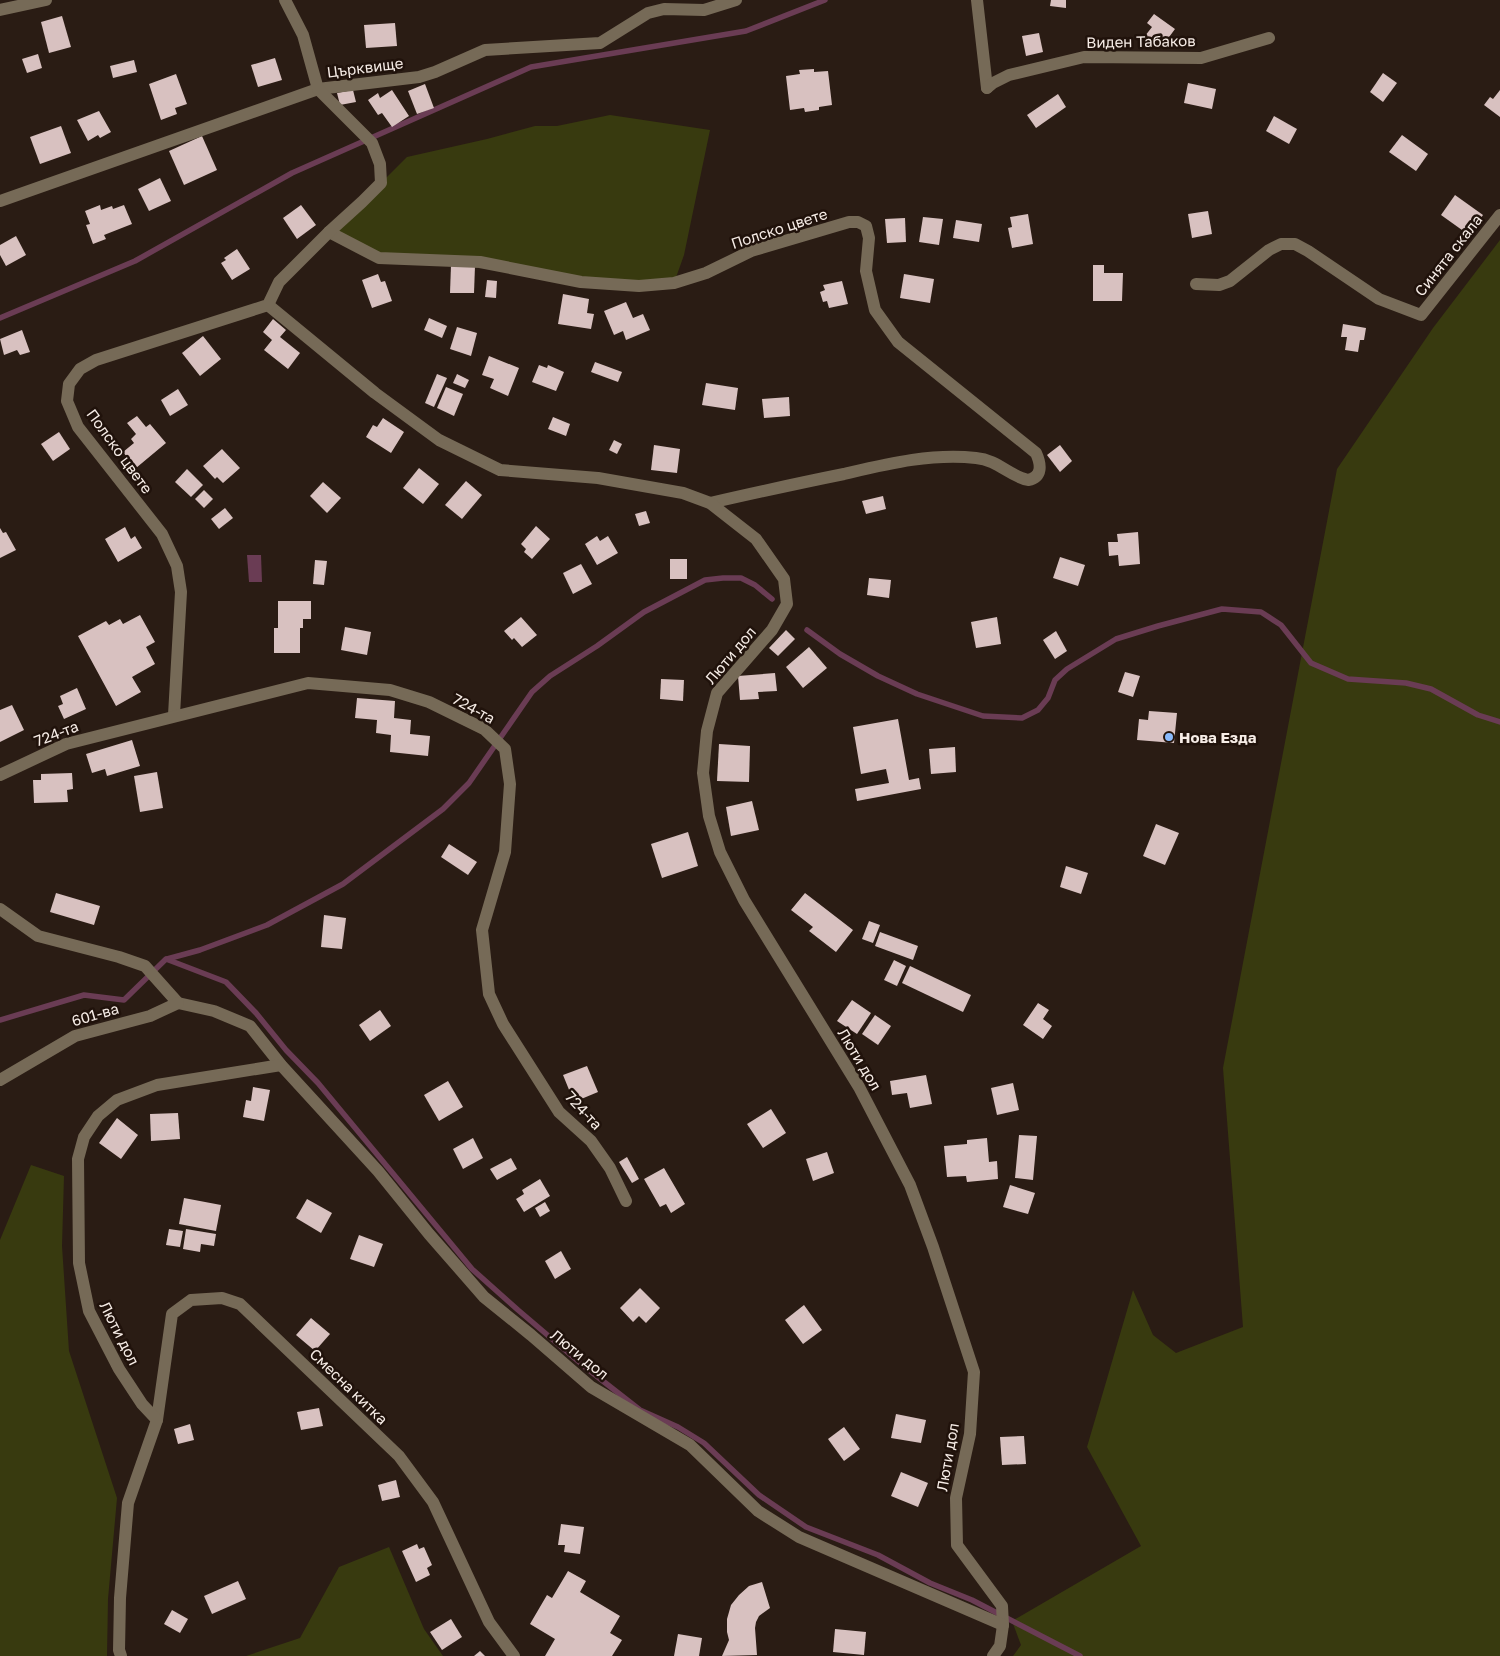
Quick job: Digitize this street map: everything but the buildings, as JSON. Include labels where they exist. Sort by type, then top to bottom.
[{"type":"street","points":[[0,10],[46,0]]},
{"type":"street","points":[[285,0],[303,34],[318,89],[372,142],[380,164],[381,183],[280,282],[268,305],[375,393],[439,440],[500,470],[598,478],[683,493],[710,503]]},
{"type":"street","name":"Църквище","points":[[0,201],[318,89],[419,77],[485,50],[600,42],[648,13],[664,8],[704,10],[736,0]]},
{"type":"street","name":"Виден Табаков","points":[[977,0],[987,88],[1009,75],[1084,57],[1201,58],[1269,38]]},
{"type":"street","name":"Синята скала","points":[[1196,284],[1218,285],[1230,281],[1269,250],[1281,244],[1295,244],[1379,299],[1421,316],[1500,215]]},
{"type":"street","name":"Полско цвете","points":[[329,232],[379,258],[480,262],[581,282],[639,286],[674,283],[706,273],[751,251],[849,222],[858,222],[866,226],[869,238],[866,271],[875,310],[898,342],[1036,453],[1040,463],[1040,471],[1033,479],[1020,478],[998,464],[979,458],[952,456],[932,458],[894,463],[710,503]]},
{"type":"street","name":"Полско цвете","points":[[174,715],[181,592],[177,566],[162,534],[78,426],[67,401],[69,384],[80,368],[96,360],[268,305]]},
{"type":"street","name":"Люти дол","points":[[178,1003],[214,1011],[250,1026],[281,1065],[378,1170],[428,1234],[484,1297],[591,1387],[690,1445],[758,1511],[799,1538],[1003,1625],[1002,1606],[957,1545],[956,1498],[970,1434],[974,1372],[933,1247],[910,1185],[859,1087],[744,900],[720,852],[709,816],[703,773],[707,731],[718,693],[772,630],[787,604],[784,579],[756,540],[710,503]]},
{"type":"street","name":"724-та","points":[[0,775],[66,744],[174,715],[308,683],[390,690],[429,702],[484,729],[505,749],[510,784],[505,852],[482,930],[489,994],[503,1024],[559,1112],[591,1141],[610,1168],[626,1201]]},
{"type":"street","points":[[0,909],[38,936],[145,966],[178,1003]]},
{"type":"street","name":"601-ва","points":[[0,1080],[75,1036],[150,1016],[178,1003]]},
{"type":"street","name":"Люти дол","points":[[157,1420],[142,1404],[119,1369],[88,1311],[79,1263],[78,1159],[84,1137],[98,1116],[117,1100],[157,1085],[281,1065]]},
{"type":"street","name":"Смесна китка","points":[[157,1420],[172,1314],[191,1300],[222,1298],[240,1304],[399,1456],[433,1502],[489,1622],[514,1656]]},
{"type":"street","points":[[121,1656],[119,1650],[120,1598],[128,1503],[157,1420]]},
{"type":"street","points":[[993,1656],[1000,1646],[1003,1625]]},
{"type":"shaded area","points":[[610,115],[710,130],[684,255],[674,283],[639,286],[480,262],[379,258],[329,232],[407,157],[535,126],[557,126]]},
{"type":"shaded area","points":[[1500,240],[1500,1656],[1013,1656],[1021,1645],[1012,1621],[1141,1546],[1087,1447],[1133,1290],[1153,1335],[1176,1353],[1243,1327],[1223,1068],[1337,469],[1433,328]]},
{"type":"shaded area","points":[[247,555],[261,555],[262,582],[249,582]]},
{"type":"shaded area","points":[[31,1165],[64,1176],[62,1246],[69,1351],[117,1498],[108,1599],[107,1656],[0,1656],[0,1240]]},
{"type":"shaded area","points":[[389,1547],[424,1629],[443,1656],[246,1656],[300,1638],[339,1567]]},
{"type":"waterway","points":[[0,318],[135,261],[292,173],[531,67],[746,31],[825,0]]},
{"type":"waterway","points":[[167,959],[200,950],[267,925],[343,884],[443,809],[469,783],[532,692],[550,676],[597,646],[644,612],[705,580],[723,578],[741,578],[755,585],[772,599]]},
{"type":"waterway","points":[[807,630],[840,654],[878,676],[917,694],[983,716],[1022,718],[1038,710],[1048,698],[1055,680],[1067,669],[1116,639],[1222,609],[1261,612],[1281,625],[1311,663],[1348,679],[1406,683],[1431,689],[1478,715],[1500,722]]},
{"type":"waterway","points":[[0,1020],[84,995],[124,1000],[166,959],[226,982],[318,1083],[472,1269],[585,1367],[640,1410],[678,1427],[704,1443],[759,1495],[806,1527],[878,1555],[930,1583],[972,1600],[1080,1656]]},
{"type":"place","name":"Нова Езда","points":[[1169,737]]}]
